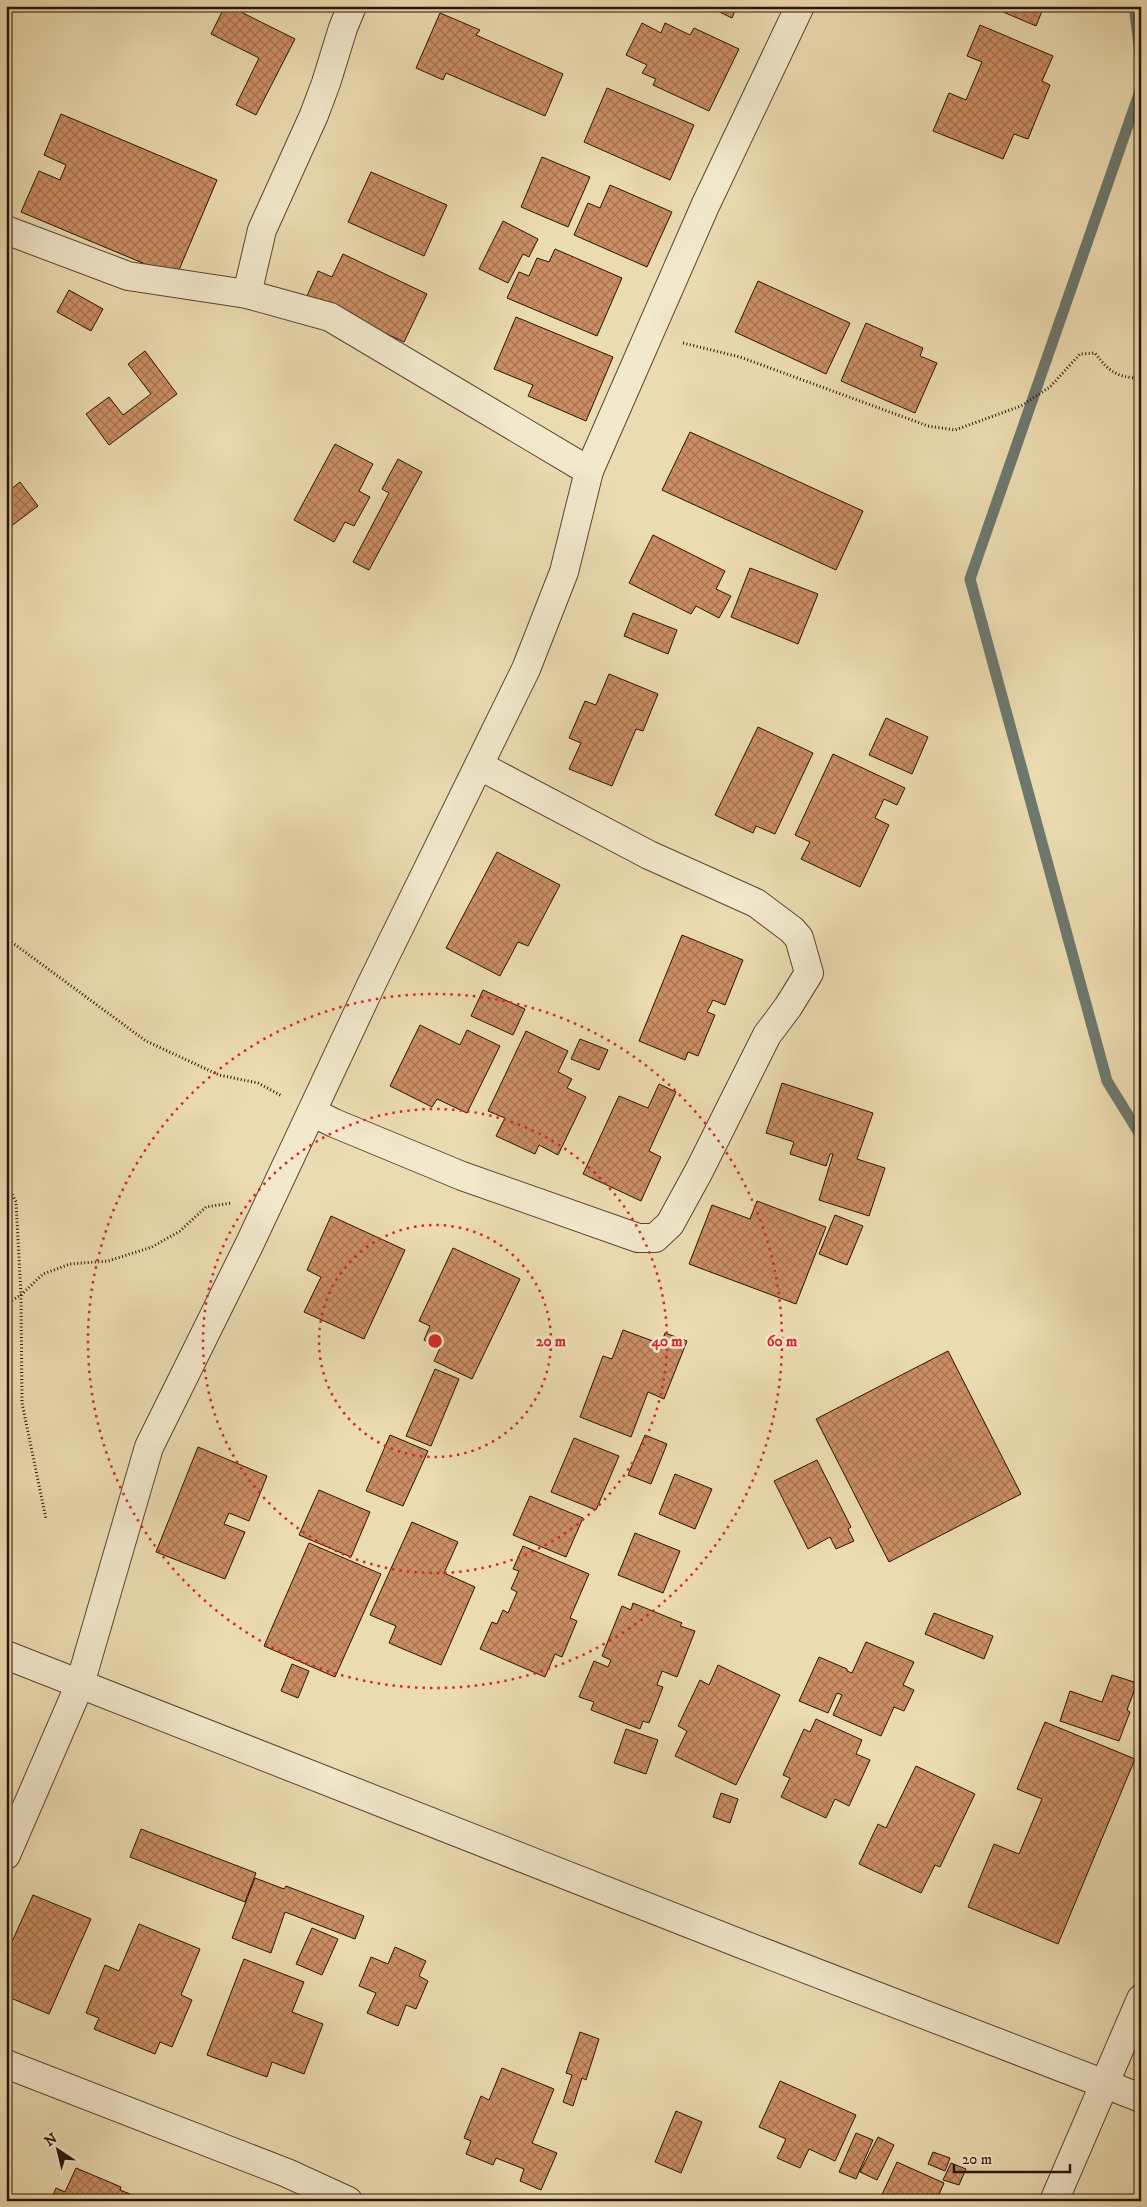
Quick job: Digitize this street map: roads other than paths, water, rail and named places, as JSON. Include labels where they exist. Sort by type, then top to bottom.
[{"type":"street","points":[[247,294],[262,230],[314,115],[352,6]]},
{"type":"street","points":[[6,1855],[80,1684],[149,1446],[312,1112],[371,985],[526,669],[564,572],[589,471],[705,206],[800,6]]},
{"type":"street","points":[[6,230],[128,276],[247,294],[330,317],[589,471]]},
{"type":"street","points":[[312,1112],[348,1129],[462,1176],[638,1238],[656,1238],[670,1224],[704,1162],[767,1035],[810,973],[800,938],[756,903],[649,855],[480,766]]},
{"type":"street","points":[[6,1655],[744,1945],[1104,2082],[1141,2098]]},
{"type":"street","points":[[1054,2201],[1141,1999]]},
{"type":"street","points":[[6,2064],[287,2174],[348,2201]]},
{"type":"waterway","points":[[1134,6],[1141,61]]},
{"type":"waterway","points":[[1141,88],[970,579],[1107,1081],[1141,1136]]}]
